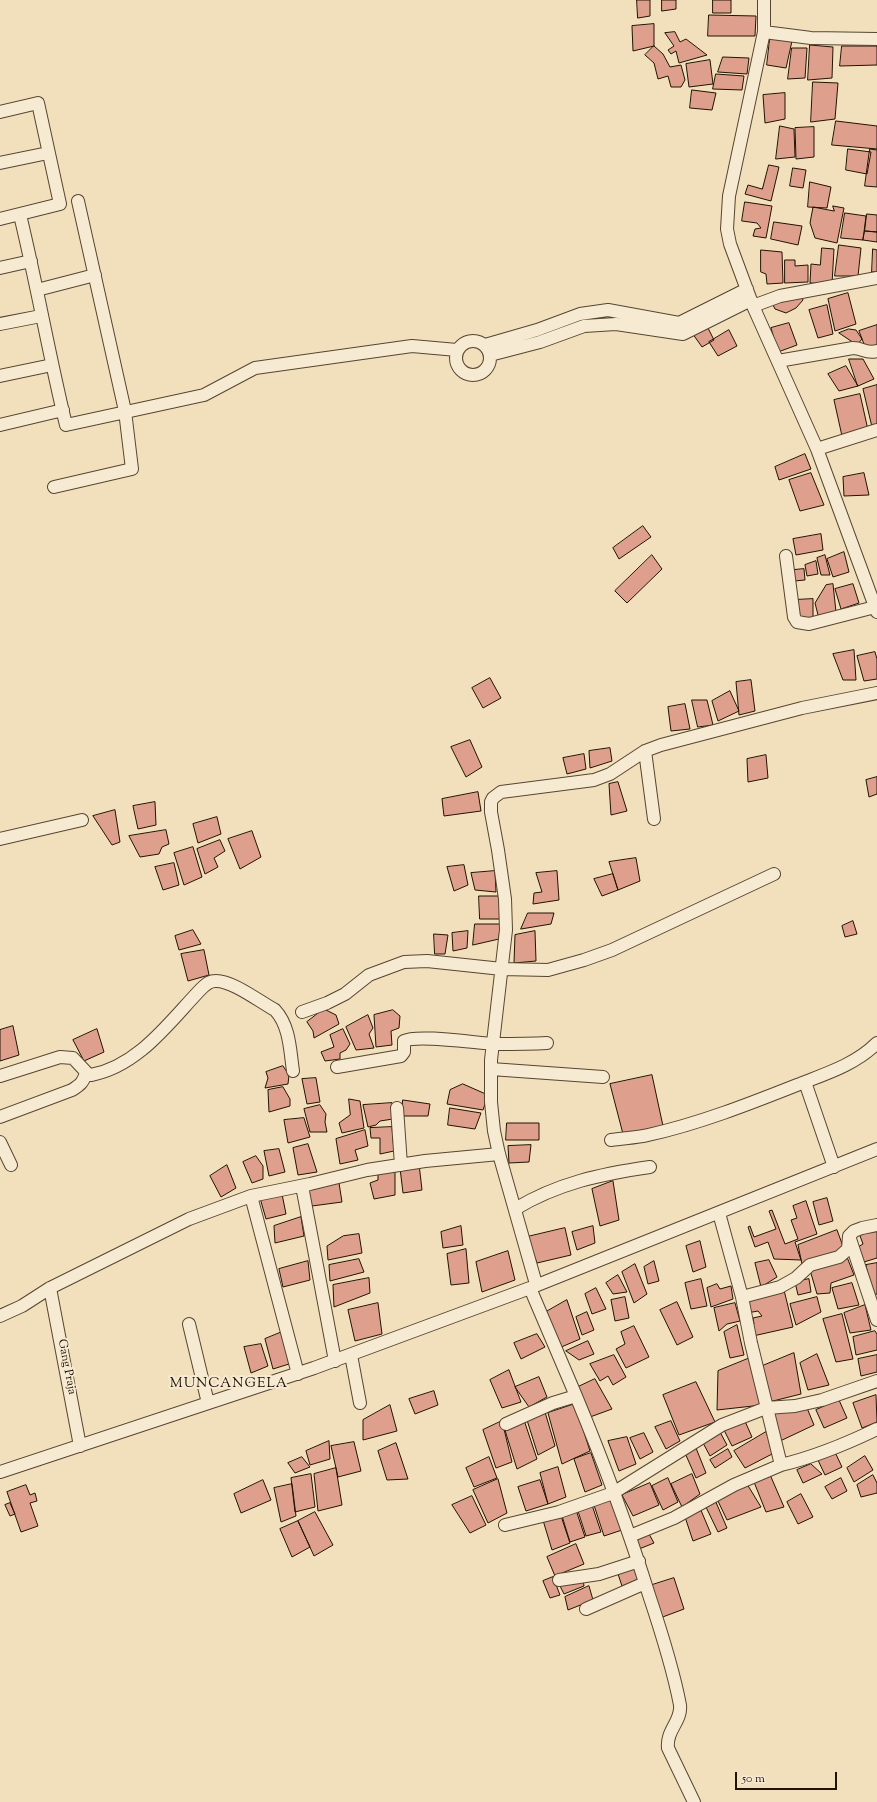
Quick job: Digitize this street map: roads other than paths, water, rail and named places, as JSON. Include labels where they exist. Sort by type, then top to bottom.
[{"type":"street","points":[[764,0],[764,32],[728,196],[727,229],[730,244],[750,298],[816,449],[876,610],[809,624],[797,622],[794,617],[786,556]]},
{"type":"street","points":[[764,32],[811,38],[877,39]]},
{"type":"street","points":[[0,112],[38,104],[60,204],[0,219]]},
{"type":"street","points":[[0,163],[48,153]]},
{"type":"street","points":[[54,487],[132,469],[125,411],[78,201]]},
{"type":"street","points":[[20,215],[66,425],[204,395],[255,368],[412,346],[456,350]]},
{"type":"street","points":[[0,268],[31,261]]},
{"type":"street","points":[[37,290],[95,275]]},
{"type":"street","points":[[488,350],[580,314],[608,310],[642,323],[683,334],[750,298],[780,296],[877,278]]},
{"type":"street","points":[[0,324],[41,316]]},
{"type":"street","points":[[475,340],[488,350],[488,366],[481,374],[470,375],[460,371],[455,361],[456,350],[464,342],[475,340]]},
{"type":"street","points":[[778,361],[853,348],[860,349],[867,353],[877,351]]},
{"type":"street","points":[[0,376],[52,366]]},
{"type":"street","points":[[0,425],[62,410]]},
{"type":"street","points":[[816,449],[877,430]]},
{"type":"street","points":[[694,1802],[668,1748],[667,1740],[679,1718],[680,1707],[666,1649],[630,1536],[533,1286],[515,1209],[494,1131],[491,1102],[491,1069],[506,930],[505,899],[491,812],[491,802],[493,798],[501,792],[594,780],[610,774],[645,751],[684,739],[802,708],[877,693]]},
{"type":"street","points":[[645,751],[654,819]]},
{"type":"street","points":[[0,839],[82,820]]},
{"type":"street","points":[[302,1012],[327,1003],[345,994],[370,975],[404,962],[427,961],[502,969],[548,970],[584,960],[612,950],[774,874]]},
{"type":"street","points":[[0,1076],[38,1063],[67,1057],[72,1058],[91,1075],[130,1059],[141,1051],[208,982],[213,980],[228,983],[275,1010],[281,1017],[285,1026],[293,1071]]},
{"type":"street","points":[[337,1067],[401,1056],[404,1052],[404,1041],[407,1039],[493,1044],[547,1044]]},
{"type":"street","points":[[612,1140],[646,1135],[674,1128],[760,1099],[844,1066],[864,1055],[877,1044]]},
{"type":"street","points":[[491,1069],[603,1077]]},
{"type":"street","points":[[0,1117],[80,1086],[85,1080],[86,1072]]},
{"type":"street","points":[[805,1082],[834,1167]]},
{"type":"street","points":[[397,1108],[401,1165]]},
{"type":"street","points":[[0,1142],[11,1165]]},
{"type":"street","points":[[0,1472],[335,1361],[533,1286],[877,1149]]},
{"type":"street","points":[[0,1316],[22,1306],[50,1288],[189,1219],[251,1196],[302,1186],[367,1170],[499,1154]]},
{"type":"street","points":[[515,1209],[547,1192],[579,1180],[608,1173],[650,1167]]},
{"type":"street","points":[[302,1186],[335,1361]]},
{"type":"street","points":[[251,1196],[298,1374]]},
{"type":"street","points":[[719,1213],[742,1297],[766,1408],[781,1465]]},
{"type":"street","points":[[742,1297],[780,1287],[796,1278],[810,1265],[839,1257],[848,1249],[849,1236],[854,1231],[877,1225]]},
{"type":"street","points":[[849,1236],[877,1320]]},
{"type":"street","name":"Gang Praja","points":[[50,1288],[80,1446]]},
{"type":"street","points":[[189,1324],[208,1403]]},
{"type":"street","points":[[350,1355],[360,1403]]},
{"type":"street","points":[[505,1525],[559,1512],[613,1493],[722,1425],[766,1408],[794,1406],[822,1400],[877,1381]]},
{"type":"street","points":[[506,1424],[553,1403],[576,1396]]},
{"type":"street","points":[[630,1536],[674,1518],[734,1485],[781,1465],[843,1445],[877,1429]]},
{"type":"street","points":[[558,1580],[599,1574],[639,1561]]},
{"type":"street","points":[[586,1609],[645,1583]]},
{"type":"district","name":"MUNCANGELA","points":[[229,1385]]}]
